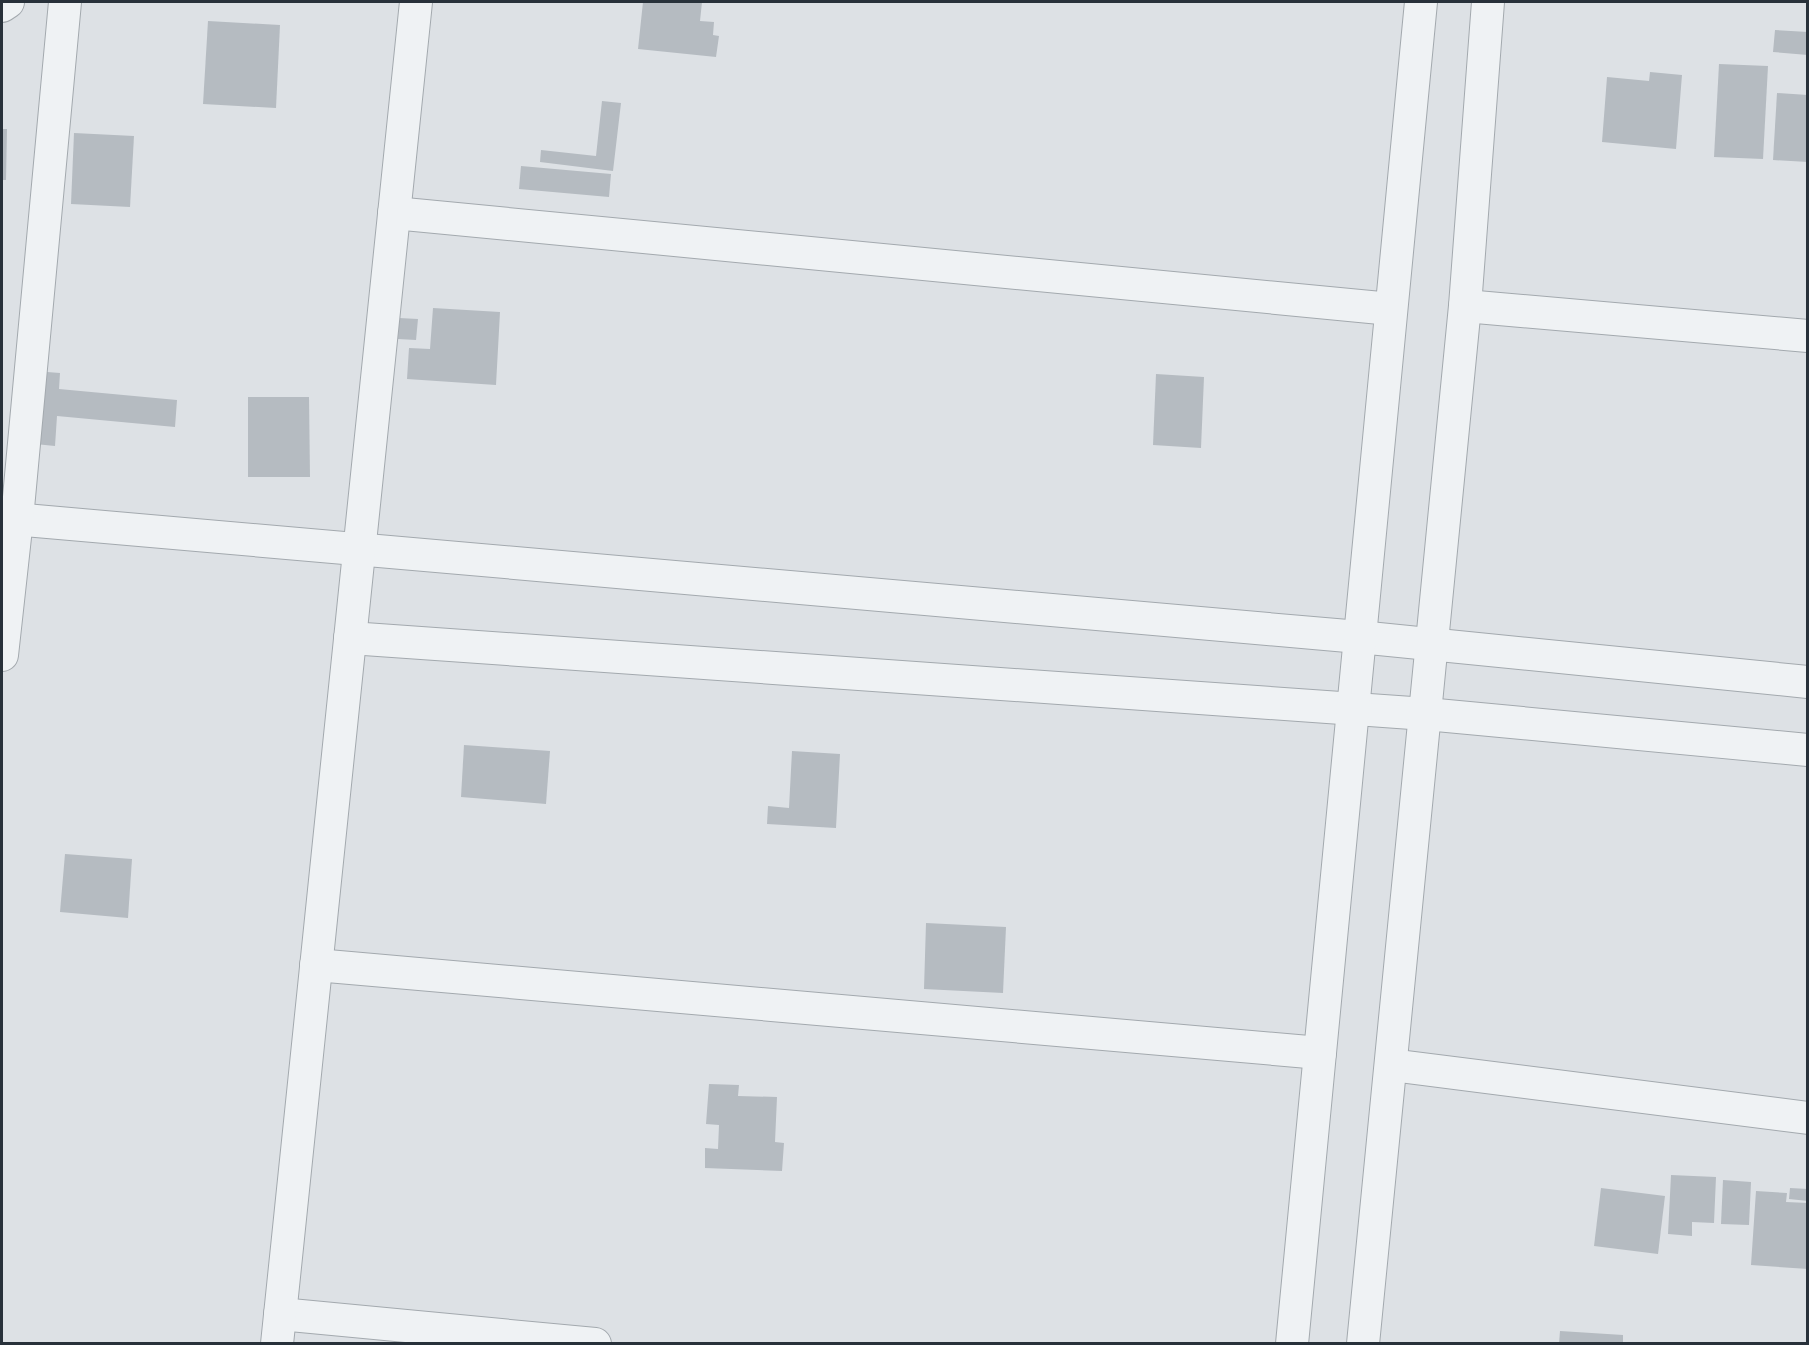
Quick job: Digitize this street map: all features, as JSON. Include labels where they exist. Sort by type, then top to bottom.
[{"type":"street","points":[[2,6],[8,2]]},
{"type":"street","points":[[2,655],[9,519],[65,2]]},
{"type":"street","points":[[416,2],[278,1329],[595,1344]]},
{"type":"street","points":[[1292,1344],[1421,2]]},
{"type":"street","points":[[1363,1344],[1466,306],[1488,2]]},
{"type":"street","points":[[394,213],[1391,309]]},
{"type":"street","points":[[1466,306],[1808,336]]},
{"type":"street","points":[[9,519],[1359,637],[1808,682]]},
{"type":"street","points":[[350,638],[1426,714],[1808,750]]},
{"type":"street","points":[[316,965],[1320,1053]]},
{"type":"street","points":[[1391,1065],[1808,1118]]},
{"type":"building","points":[[643,2],[702,2],[700,21],[714,22],[713,35],[719,36],[716,57],[638,49]]},
{"type":"building","points":[[208,21],[280,25],[276,108],[203,104]]},
{"type":"building","points":[[1775,30],[1808,32],[1808,55],[1773,52]]},
{"type":"building","points":[[1719,64],[1768,66],[1763,159],[1714,157]]},
{"type":"building","points":[[1650,72],[1682,75],[1676,149],[1602,142],[1607,77],[1649,81]]},
{"type":"building","points":[[1777,93],[1808,95],[1808,162],[1773,160]]},
{"type":"building","points":[[602,101],[621,103],[613,171],[540,162],[541,150],[596,156]]},
{"type":"building","points":[[2,129],[7,129],[6,180],[2,180]]},
{"type":"building","points":[[74,133],[134,136],[130,207],[71,204]]},
{"type":"building","points":[[521,166],[611,174],[609,197],[519,189]]},
{"type":"building","points":[[433,308],[500,312],[496,385],[407,379],[409,348],[430,349]]},
{"type":"building","points":[[399,318],[418,319],[416,340],[398,339]]},
{"type":"building","points":[[47,372],[60,373],[59,389],[177,400],[175,427],[57,416],[55,446],[35,444],[40,392],[45,393]]},
{"type":"building","points":[[1156,374],[1204,377],[1201,448],[1153,445]]},
{"type":"building","points":[[248,397],[309,397],[310,477],[248,477]]},
{"type":"building","points":[[464,745],[550,751],[546,804],[461,797]]},
{"type":"building","points":[[792,751],[840,754],[836,828],[767,824],[768,806],[789,808]]},
{"type":"building","points":[[65,854],[132,859],[128,918],[60,912]]},
{"type":"building","points":[[926,923],[1006,927],[1003,993],[924,989]]},
{"type":"building","points":[[709,1084],[739,1085],[738,1096],[777,1097],[775,1142],[784,1143],[782,1171],[705,1168],[705,1148],[718,1149],[719,1125],[706,1124]]},
{"type":"building","points":[[1671,1175],[1716,1177],[1714,1223],[1692,1222],[1692,1236],[1668,1234]]},
{"type":"building","points":[[1723,1180],[1751,1182],[1749,1225],[1721,1224]]},
{"type":"building","points":[[1601,1188],[1665,1196],[1658,1254],[1594,1246]]},
{"type":"building","points":[[1790,1188],[1808,1189],[1808,1201],[1789,1199]]},
{"type":"building","points":[[1756,1191],[1787,1193],[1786,1202],[1808,1203],[1808,1269],[1751,1265]]},
{"type":"building","points":[[1560,1331],[1623,1335],[1623,1344],[1559,1344]]}]
